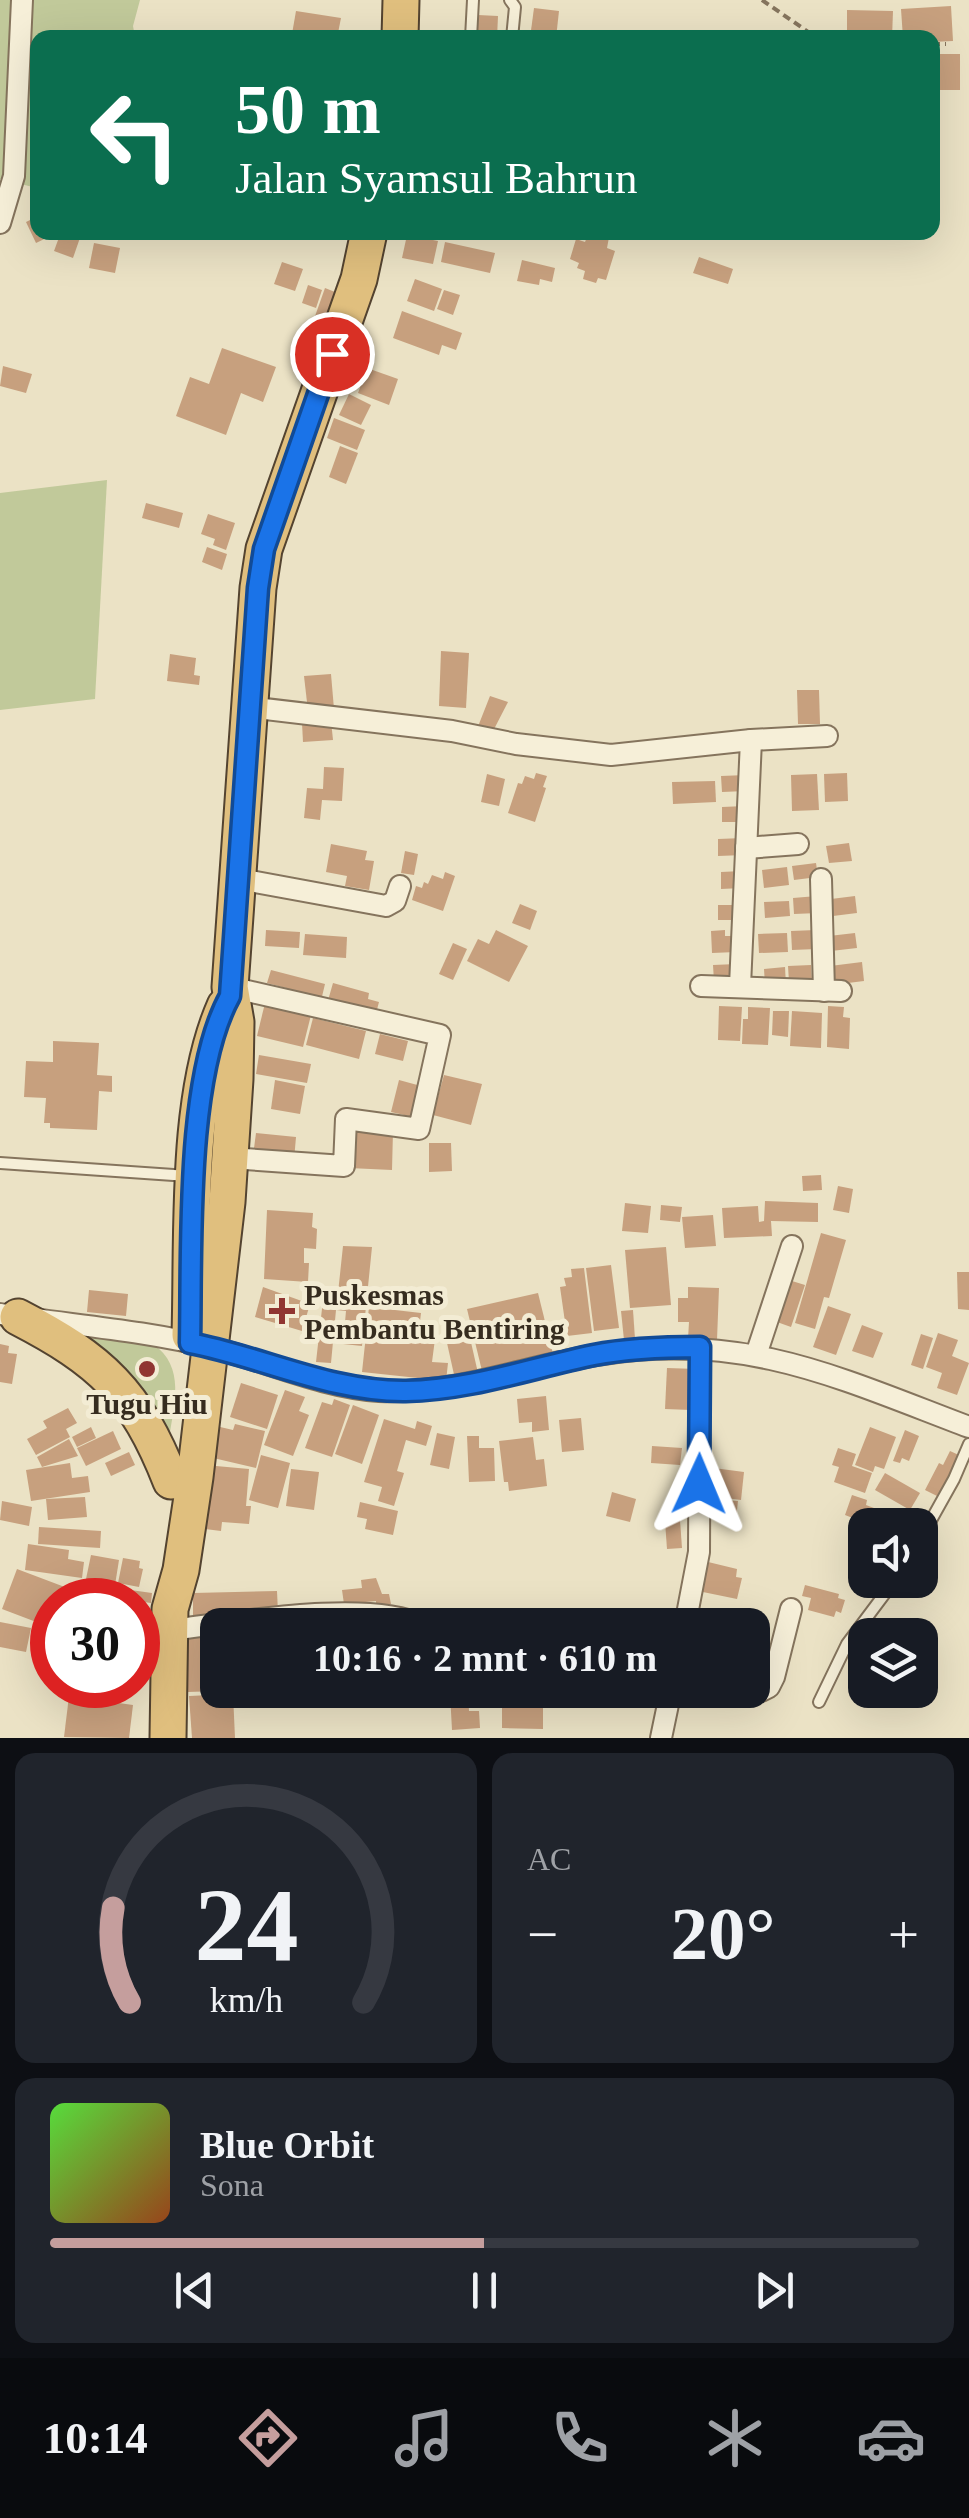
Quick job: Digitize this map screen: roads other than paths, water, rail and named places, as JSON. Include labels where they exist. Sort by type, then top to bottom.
[{"type":"highway","points":[[400,30],[402,0]]},
{"type":"highway","points":[[160,1617],[181,1570],[192,1496],[200,1345],[194,1177],[208,1066],[230,992],[254,618],[264,549],[359,280],[367,240]]},
{"type":"highway","points":[[160,1603],[171,1481],[200,1345],[230,1158],[236,1022],[230,992]]},
{"type":"highway","points":[[9,1316],[63,1340],[114,1382],[154,1439],[171,1481]]},
{"type":"highway","points":[[160,1632],[168,1738]]},
{"type":"street","points":[[0,223],[14,176],[22,0]]},
{"type":"street","points":[[248,706],[611,755],[827,736]]},
{"type":"street","points":[[740,986],[751,740]]},
{"type":"street","points":[[746,848],[798,844]]},
{"type":"street","points":[[239,879],[386,906],[395,901],[400,886]]},
{"type":"street","points":[[701,986],[832,991],[821,879]]},
{"type":"street","points":[[230,992],[440,1035],[419,1130],[346,1119],[344,1166],[230,1158]]},
{"type":"street","points":[[756,1355],[792,1246]]},
{"type":"street","points":[[9,1316],[200,1345],[340,1385],[376,1391],[462,1386],[597,1354],[650,1347],[700,1347],[756,1355],[842,1379],[969,1428]]},
{"type":"street","points":[[687,1608],[698,1552],[700,1347]]},
{"type":"street","points":[[770,1685],[790,1609]]},
{"type":"street","points":[[160,1619],[200,1618]]},
{"type":"street","points":[[661,1738],[667,1708]]},
{"type":"lane","points":[[471,30],[473,0]]},
{"type":"lane","points":[[510,0],[516,7],[513,30]]},
{"type":"lane","points":[[0,1163],[194,1177]]},
{"type":"lane","points":[[938,1508],[969,1444]]},
{"type":"lane","points":[[819,1702],[847,1644],[882,1598]]},
{"type":"place","name":"Puskesmas Pembantu Bentiring","points":[[282,1311]]},
{"type":"place","name":"Tugu Hiu","points":[[147,1369]]}]
